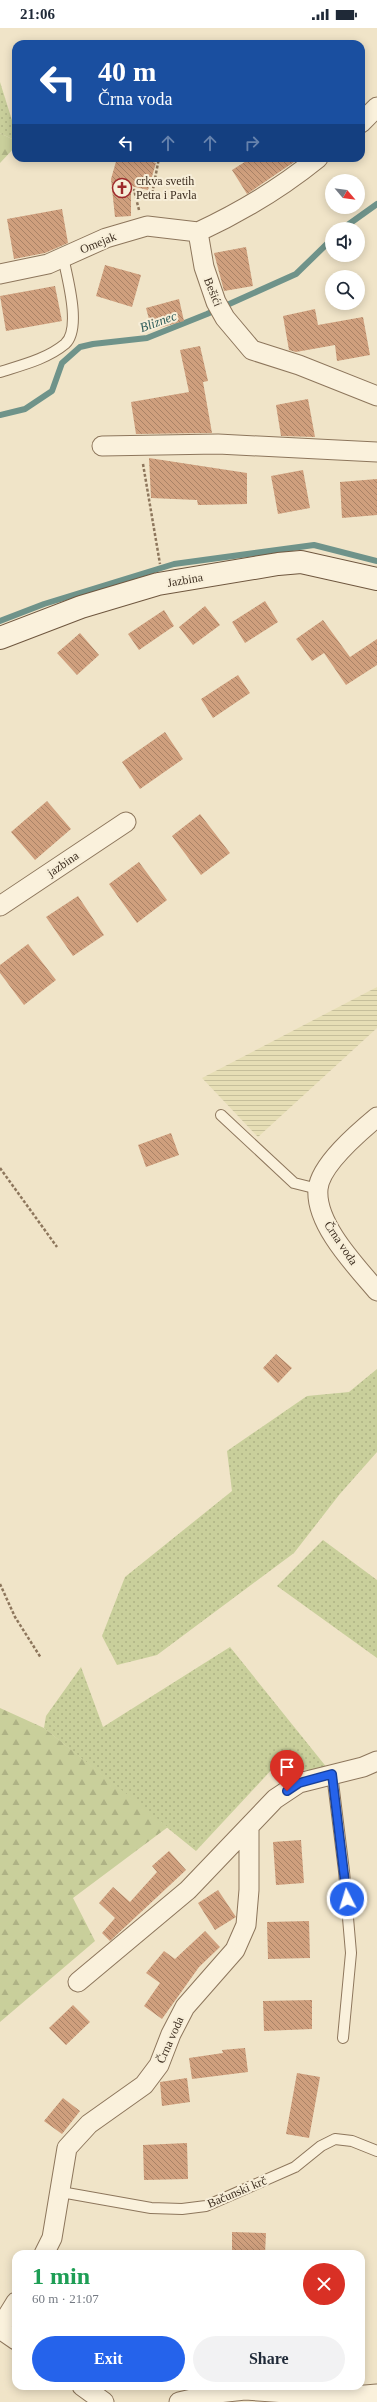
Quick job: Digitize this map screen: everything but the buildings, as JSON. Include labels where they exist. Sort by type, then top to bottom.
[{"type":"street","points":[[365,119],[377,107]]},
{"type":"street","points":[[198,232],[231,217],[292,179],[313,162]]},
{"type":"street","name":"Omejak","points":[[0,274],[48,264],[106,238],[147,226],[198,232]]},
{"type":"street","name":"Bešići","points":[[198,232],[204,267],[221,310],[252,350],[299,365],[377,396]]},
{"type":"street","points":[[102,446],[218,444],[377,452]]},
{"type":"street","name":"Jazbina","points":[[0,638],[81,607],[158,584],[278,564],[301,562],[377,579]]},
{"type":"street","name":"jazbina","points":[[0,906],[126,822]]},
{"type":"street","name":"Črna voda","points":[[377,1117],[326,1168],[318,1189],[321,1213],[338,1242],[377,1291]]},
{"type":"street","points":[[78,1982],[188,1890],[275,1799],[299,1783],[363,1767],[377,1761]]},
{"type":"street","name":"Črna voda","points":[[46,2250],[52,2238],[61,2192],[67,2148],[89,2124],[144,2086],[159,2065],[170,2034],[184,2007],[235,1950],[246,1925],[249,1890],[248,1827]]},
{"type":"street","points":[[12,2309],[0,2329],[12,2337]]},
{"type":"street","points":[[88,2390],[104,2402]]},
{"type":"street","points":[[179,2402],[218,2393],[243,2396],[341,2397],[377,2394]]},
{"type":"lane","points":[[0,372],[40,359],[66,344],[71,333],[73,313],[63,258]]},
{"type":"lane","points":[[221,1115],[294,1183],[318,1189]]},
{"type":"lane","points":[[332,1774],[344,1871],[351,1953],[343,2038]]},
{"type":"lane","name":"Bačunski krč","points":[[61,2192],[151,2208],[182,2209],[206,2206],[295,2167],[321,2146],[335,2139],[352,2141],[377,2151]]},
{"type":"path","points":[[134,190],[152,194],[158,162]]},
{"type":"path","points":[[139,445],[160,561]]},
{"type":"path","points":[[0,1168],[56,1247]]},
{"type":"path","points":[[0,1584],[15,1617],[41,1658]]},
{"type":"shaded area","points":[[377,987],[377,1028],[258,1137],[202,1078]]},
{"type":"green space","points":[[0,82],[12,120],[12,139],[0,133]]},
{"type":"green space","points":[[0,133],[12,139],[12,150],[0,163]]},
{"type":"green space","points":[[377,1369],[377,1452],[339,1495],[294,1553],[157,1655],[117,1665],[102,1636],[125,1577],[232,1491],[227,1451],[307,1396],[349,1392]]},
{"type":"green space","points":[[323,1540],[377,1580],[377,1658],[277,1586]]},
{"type":"green space","points":[[230,1647],[332,1774],[276,1765],[196,1851],[44,1728],[46,1716],[81,1667],[103,1727]]},
{"type":"green space","points":[[0,1708],[44,1728],[168,1827],[73,1898],[95,1941],[0,2022]]},
{"type":"waterway","name":"Bliznec","points":[[352,222],[377,204]]},
{"type":"waterway","name":"Bliznec","points":[[0,415],[25,409],[52,391],[62,363],[80,347],[93,344],[147,338],[207,314],[296,274],[325,246]]},
{"type":"waterway","points":[[0,621],[44,604],[174,564],[314,545],[377,561]]},
{"type":"place","name":"crkva svetih Petra i Pavla","points":[[122,188]]},
{"type":"route","points":[[287,1791],[299,1783],[332,1774],[347,1899]]}]
